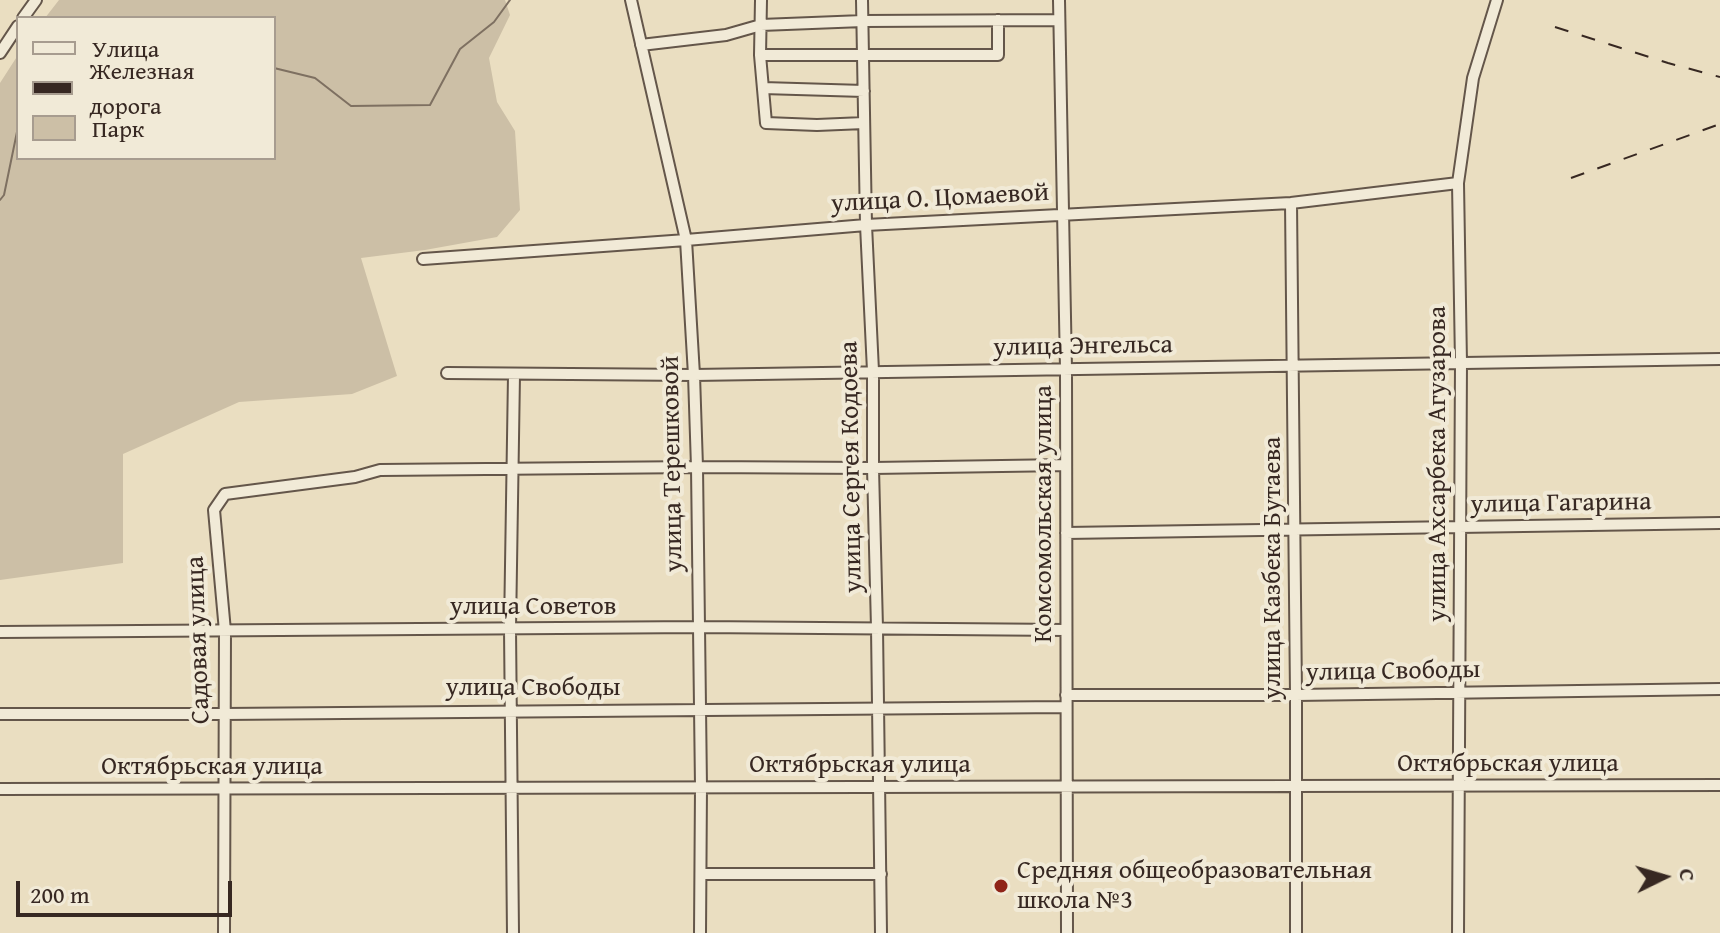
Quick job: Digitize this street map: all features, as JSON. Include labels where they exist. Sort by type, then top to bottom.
[{"type":"street","name":"улица Терешковой","points":[[631,0],[686,240],[697,467],[700,933]]},
{"type":"street","points":[[761,0],[760,55],[766,123],[864,123]]},
{"type":"street","name":"улица Сергея Кодоева","points":[[862,0],[866,225],[873,371],[881,933]]},
{"type":"street","name":"Комсомольская улица","points":[[1059,0],[1066,369],[1067,933]]},
{"type":"street","name":"улица Ахсарбека Агузарова","points":[[1458,933],[1461,363],[1458,183],[1473,78],[1497,0]]},
{"type":"street","points":[[760,55],[998,55],[998,20]]},
{"type":"street","points":[[641,45],[726,35],[761,25],[1059,20]]},
{"type":"street","points":[[0,53],[16,29]]},
{"type":"street","points":[[763,88],[864,91]]},
{"type":"street","name":"улица О. Цомаевой","points":[[423,259],[866,225],[1291,203],[1458,183]]},
{"type":"street","name":"улица Казбека Бутаева","points":[[1291,203],[1296,933]]},
{"type":"street","name":"улица Энгельса","points":[[447,373],[694,375],[1720,359]]},
{"type":"street","points":[[513,933],[510,629],[514,375]]},
{"type":"street","points":[[512,469],[1066,465]]},
{"type":"street","name":"Садовая улица","points":[[224,933],[225,631],[214,510],[225,494],[355,477],[380,470],[512,469]]},
{"type":"street","name":"улица Гагарина","points":[[1066,533],[1720,523]]},
{"type":"street","name":"улица Советов","points":[[0,632],[699,627],[1066,630]]},
{"type":"street","name":"улица Свободы","points":[[1066,695],[1720,689]]},
{"type":"street","name":"улица Свободы","points":[[0,714],[1066,707]]},
{"type":"street","name":"Октябрьская улица","points":[[0,789],[1720,785]]},
{"type":"street","points":[[701,874],[881,874]]},
{"type":"green space","points":[[59,0],[505,0],[510,15],[489,58],[497,102],[515,131],[520,210],[497,237],[361,258],[397,376],[352,394],[239,402],[123,454],[123,563],[0,580],[0,83],[16,58],[16,160],[276,160],[276,16],[47,16]]},
{"type":"waterway","points":[[276,68],[315,78],[351,106],[430,105],[460,49],[494,22],[510,0]]},
{"type":"waterway","points":[[0,200],[4,195],[16,137]]},
{"type":"railway","points":[[1555,27],[1720,77]]},
{"type":"railway","points":[[1571,178],[1720,124]]},
{"type":"place","name":"Средняя общеобразовательная школа №3","points":[[1001,886]]}]
